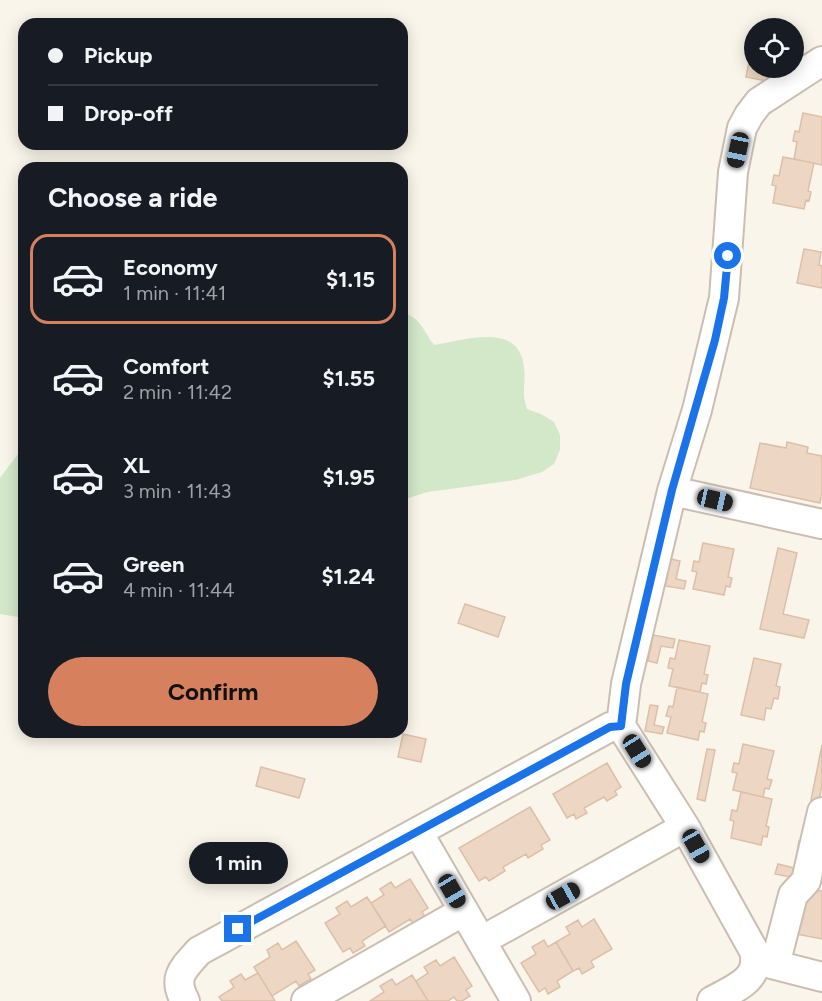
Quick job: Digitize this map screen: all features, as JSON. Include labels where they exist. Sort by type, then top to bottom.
[{"type":"street","points":[[822,61],[759,102],[742,128],[733,172],[724,298],[697,410],[672,490],[626,684],[621,726],[685,827],[754,951],[766,962],[822,977]]},
{"type":"street","points":[[672,490],[822,524]]},
{"type":"street","points":[[185,1001],[178,979],[183,968],[199,951],[610,727],[621,726]]},
{"type":"street","points":[[712,1001],[749,979],[754,970],[766,962],[793,895],[806,881],[822,812]]},
{"type":"street","points":[[481,941],[685,827]]},
{"type":"street","points":[[418,832],[481,941],[510,999]]},
{"type":"street","points":[[306,1001],[464,911]]},
{"type":"green space","points":[[408,315],[418,321],[434,345],[488,337],[512,344],[520,353],[524,368],[524,397],[527,409],[554,422],[560,435],[560,450],[554,464],[542,472],[515,480],[428,492],[408,498]]},
{"type":"green space","points":[[18,454],[18,617],[0,614],[0,478]]},
{"type":"building","points":[[751,78],[766,78],[766,81]]},
{"type":"building","points":[[803,113],[822,117],[822,165],[794,159],[797,142],[793,141],[795,131],[799,132]]},
{"type":"building","points":[[783,157],[814,163],[808,191],[811,192],[804,209],[773,203],[776,186],[772,185],[774,175],[779,176]]},
{"type":"building","points":[[804,249],[821,252],[819,265],[822,266],[822,288],[797,283]]},
{"type":"building","points":[[787,442],[808,447],[807,453],[822,456],[820,503],[750,488],[760,443],[786,448]]},
{"type":"building","points":[[703,543],[734,549],[728,577],[732,578],[730,587],[726,586],[724,595],[693,589],[697,572],[692,571],[694,561],[699,562]]},
{"type":"building","points":[[778,548],[797,553],[783,614],[809,620],[804,638],[760,629]]},
{"type":"building","points":[[671,559],[680,561],[676,579],[686,581],[684,589],[665,586]]},
{"type":"building","points":[[465,604],[505,617],[498,637],[458,623]]},
{"type":"building","points":[[653,635],[675,639],[673,648],[661,646],[657,663],[648,661]]},
{"type":"building","points":[[679,640],[710,646],[704,674],[708,675],[706,684],[702,683],[700,692],[669,686],[673,669],[668,668],[670,658],[675,659]]},
{"type":"building","points":[[754,658],[781,664],[776,686],[780,687],[778,699],[774,698],[771,709],[766,708],[764,720],[741,715]]},
{"type":"building","points":[[677,687],[708,694],[702,722],[706,723],[704,732],[700,731],[698,740],[667,733],[671,717],[666,716],[669,706],[673,707]]},
{"type":"building","points":[[650,705],[658,706],[654,725],[664,727],[662,734],[645,731]]},
{"type":"building","points":[[408,735],[426,739],[421,762],[398,757],[402,738],[408,738]]},
{"type":"building","points":[[743,744],[774,751],[767,779],[772,780],[769,789],[765,788],[763,797],[733,790],[737,773],[732,772],[734,763],[739,764]]},
{"type":"building","points":[[822,745],[822,785],[816,816],[808,815]]},
{"type":"building","points":[[707,749],[715,750],[705,801],[697,799]]},
{"type":"building","points":[[607,763],[621,787],[615,791],[617,795],[607,801],[604,797],[584,808],[587,813],[576,819],[574,814],[567,818],[553,794]]},
{"type":"building","points":[[261,767],[305,779],[299,798],[256,786]]},
{"type":"building","points":[[741,792],[772,799],[766,826],[769,827],[767,837],[763,836],[761,845],[731,838],[734,821],[730,820],[732,810],[737,811]]},
{"type":"building","points":[[530,807],[550,840],[541,845],[543,849],[528,858],[526,854],[503,867],[505,871],[489,881],[486,877],[479,881],[459,848]]},
{"type":"building","points":[[799,841],[808,843],[801,879],[775,874],[778,864],[794,868]]},
{"type":"building","points":[[410,879],[428,908],[422,912],[426,918],[414,925],[410,919],[389,932],[371,903],[384,895],[380,889],[391,882],[395,888]]},
{"type":"building","points":[[806,888],[822,891],[822,939],[796,934]]},
{"type":"building","points":[[367,897],[386,926],[362,941],[365,946],[353,953],[350,948],[343,952],[325,923],[340,914],[336,908],[347,901],[351,907]]},
{"type":"building","points":[[594,919],[612,949],[591,961],[594,967],[582,974],[579,968],[573,971],[556,942],[570,934],[566,927],[578,920],[582,927]]},
{"type":"building","points":[[544,940],[548,947],[556,942],[573,971],[557,981],[560,987],[548,994],[545,988],[539,992],[521,963],[536,954],[532,947]]},
{"type":"building","points":[[296,941],[315,970],[308,974],[311,979],[299,986],[296,981],[272,996],[254,967],[270,957],[267,950],[278,943],[282,950]]},
{"type":"building","points":[[454,957],[472,986],[466,990],[470,996],[462,1001],[457,1001],[454,997],[448,1001],[428,1001],[416,981],[428,973],[424,967],[436,960],[440,966]]},
{"type":"building","points":[[258,973],[275,1001],[222,1001],[219,997],[234,987],[230,981],[241,974],[245,980]]},
{"type":"building","points":[[412,975],[428,1001],[370,1001],[384,992],[380,986],[392,979],[396,985]]},
{"type":"route","points":[[238,929],[610,727],[621,726],[626,684],[672,490],[697,410],[715,340],[724,298],[728,256]]}]
